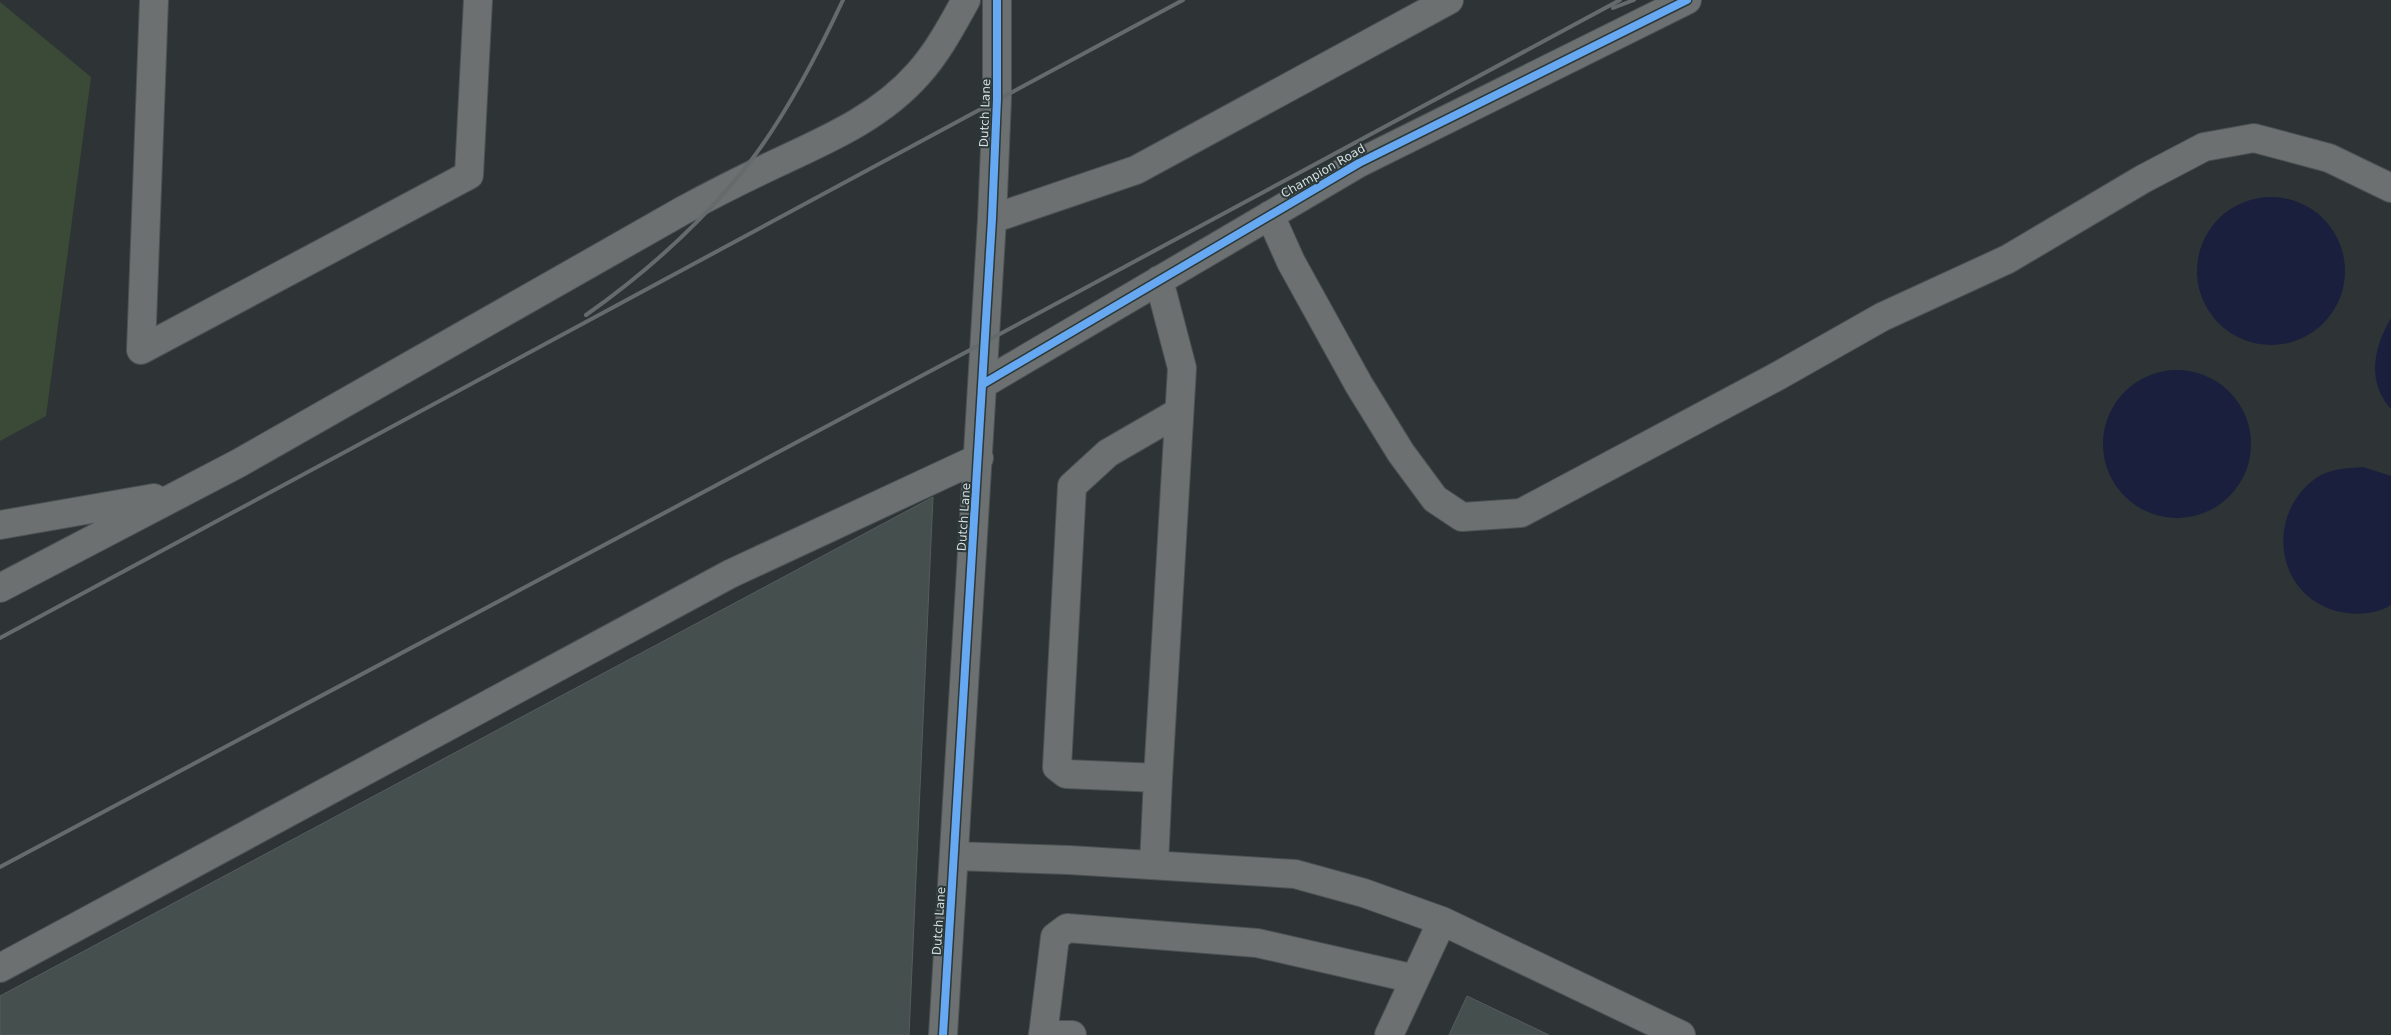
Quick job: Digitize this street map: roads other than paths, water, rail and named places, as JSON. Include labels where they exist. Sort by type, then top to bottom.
[{"type":"street","points":[[154,0],[141,350],[469,175],[478,0]]},
{"type":"street","points":[[0,588],[291,434],[733,183],[852,128],[890,100],[918,74],[947,35],[966,0]]},
{"type":"street","name":"Dutch Lane","points":[[944,1035],[992,219],[997,99],[997,0]]},
{"type":"street","points":[[992,219],[1136,170],[1449,0]]},
{"type":"street","name":"Champion Road","points":[[983,384],[1359,163],[1687,0]]},
{"type":"street","points":[[1270,215],[1291,262],[1359,385],[1401,453],[1435,499],[1462,517],[1521,513],[1776,378],[1882,318],[2008,259],[2143,179],[2204,147],[2254,138],[2329,158],[2391,188]]},
{"type":"street","points":[[1154,865],[1182,368],[1159,280]]},
{"type":"street","points":[[1158,778],[1066,774],[1057,767],[1072,486],[1108,453],[1179,412]]},
{"type":"street","points":[[0,968],[730,574],[979,458]]},
{"type":"street","points":[[0,525],[183,492]]},
{"type":"street","points":[[955,856],[1154,865],[1295,874],[1364,893],[1442,921],[1681,1035]]},
{"type":"street","points":[[1389,1035],[1442,921]]},
{"type":"street","points":[[1072,1035],[1043,1034],[1055,937],[1067,928],[1257,943],[1415,979]]},
{"type":"water","points":[[2271,197],[2299,203],[2323,219],[2339,243],[2345,271],[2339,299],[2323,323],[2299,339],[2271,345],[2243,339],[2219,323],[2203,299],[2197,271],[2203,243],[2219,219],[2243,203]]},
{"type":"water","points":[[2391,318],[2391,409],[2378,387],[2375,364],[2380,341]]},
{"type":"water","points":[[2177,370],[2205,376],[2229,392],[2245,416],[2251,444],[2245,472],[2229,496],[2205,512],[2177,518],[2149,512],[2125,496],[2109,472],[2103,444],[2109,416],[2125,392],[2149,376]]},
{"type":"water","points":[[2363,467],[2391,476],[2391,605],[2375,612],[2353,614],[2324,606],[2305,594],[2292,577],[2285,557],[2283,536],[2288,515],[2299,495],[2316,478],[2332,471]]},
{"type":"railway","points":[[586,315],[626,286],[663,254],[699,220],[749,164],[794,96],[843,0]]},
{"type":"railway","points":[[0,638],[1183,0]]},
{"type":"railway","points":[[0,867],[985,342],[1620,0]]},
{"type":"railway","points":[[1613,8],[1634,0]]}]
